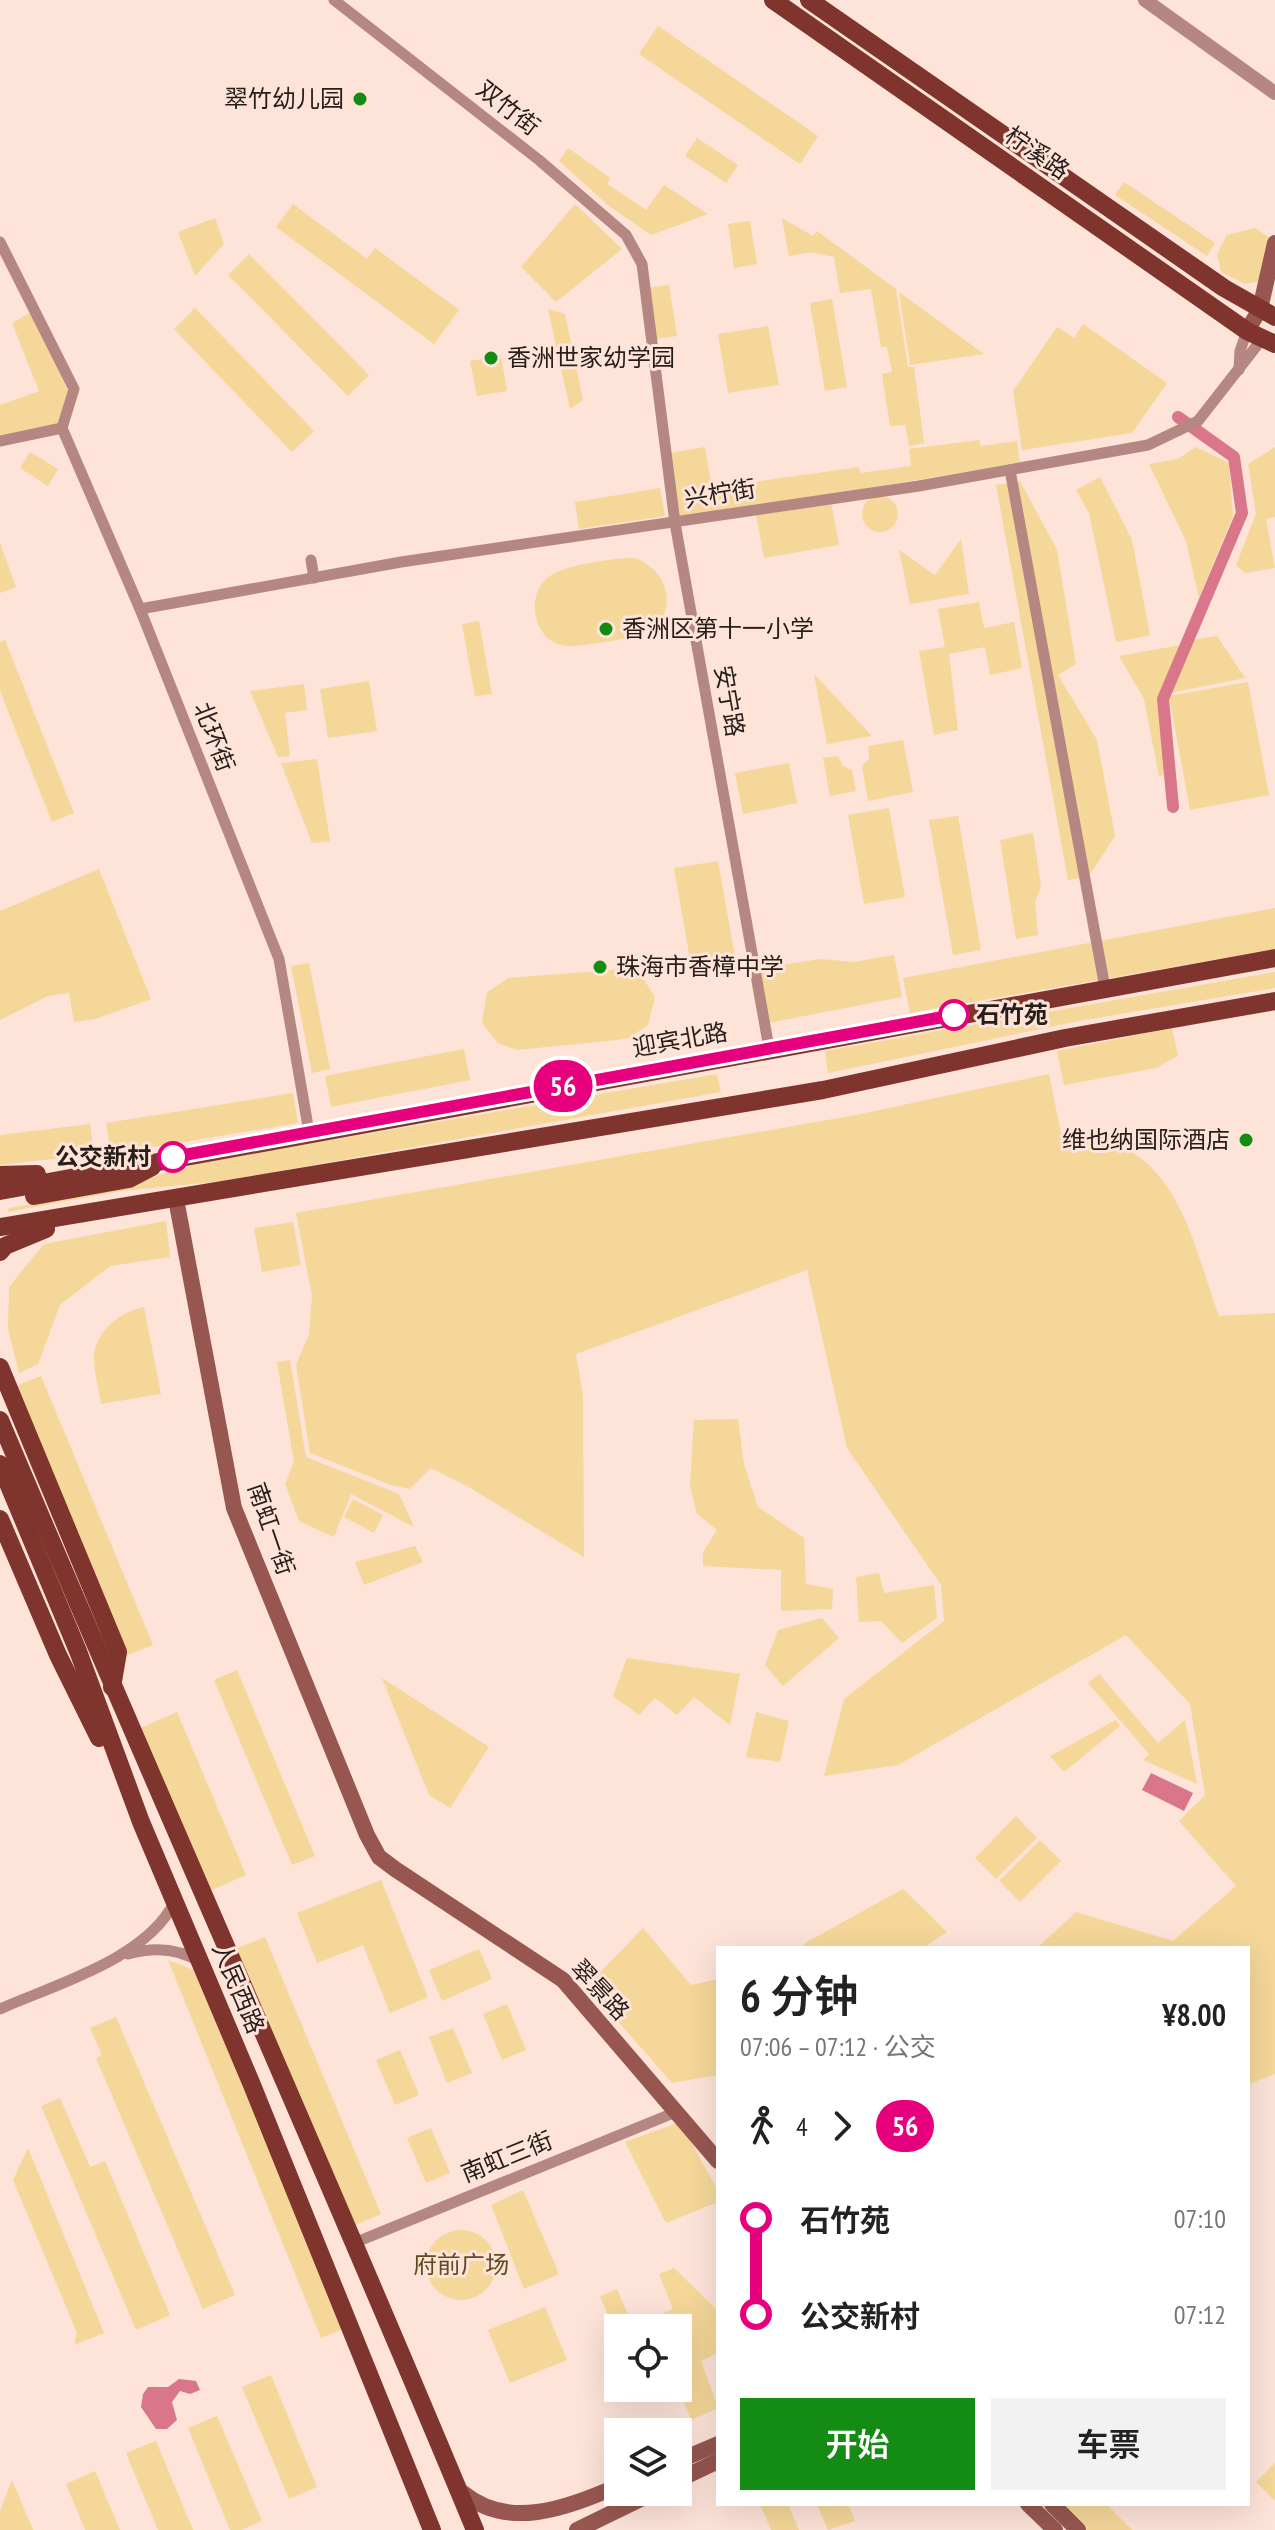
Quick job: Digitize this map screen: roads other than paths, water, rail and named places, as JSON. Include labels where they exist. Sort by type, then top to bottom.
[{"type":"main road","name":"柠溪路","points":[[773,0],[1261,338]]},
{"type":"main road","name":"柠溪路","points":[[809,0],[1137,228],[1270,316]]},
{"type":"main road","points":[[1127,245],[1137,228]]},
{"type":"main road","points":[[1261,338],[1270,316],[1275,243]]},
{"type":"main road","name":"迎宾北路","points":[[0,1191],[309,1132],[1275,958]]},
{"type":"main road","points":[[0,1227],[823,1090],[1065,1038],[1275,1001]]},
{"type":"main road","points":[[0,1203],[129,1179],[173,1157]]},
{"type":"main road","points":[[0,1175],[76,1175]]},
{"type":"main road","name":"南虹一街","points":[[176,1199],[234,1508],[364,1828],[379,1857]]},
{"type":"main road","points":[[0,1252],[26,1235],[113,1209]]},
{"type":"main road","points":[[0,1359],[10,1390]]},
{"type":"main road","points":[[0,1367],[118,1652],[112,1687]]},
{"type":"main road","name":"人民西路","points":[[0,1420],[278,2074],[453,2475]]},
{"type":"main road","name":"人民西路","points":[[0,1464],[78,1651],[141,1822],[176,1900],[432,2530]]},
{"type":"main road","points":[[0,1519],[58,1655],[141,1822]]},
{"type":"main road","name":"翠景路","points":[[379,1857],[563,1980],[716,2159]]},
{"type":"main road","points":[[692,2455],[716,2445]]},
{"type":"main road","points":[[692,2473],[716,2462]]},
{"type":"main road","points":[[453,2475],[472,2505],[492,2521],[514,2524],[533,2522],[604,2492]]},
{"type":"main road","points":[[453,2475],[475,2530]]},
{"type":"main road","points":[[415,2489],[422,2530]]},
{"type":"main road","points":[[577,2530],[626,2506]]},
{"type":"main road","points":[[1030,2506],[1055,2530]]},
{"type":"main road","points":[[1054,2506],[1078,2530]]},
{"type":"street","name":"双竹街","points":[[334,0],[549,168],[626,235],[642,264]]},
{"type":"street","points":[[1145,0],[1275,93]]},
{"type":"street","points":[[0,242],[74,389],[62,428],[0,441]]},
{"type":"street","name":"安宁路","points":[[642,264],[675,523],[769,1048]]},
{"type":"street","name":"兴柠街","points":[[140,609],[314,578],[1124,451],[1171,437],[1198,421],[1239,370],[1240,351],[1261,338]]},
{"type":"street","name":"北环街","points":[[62,428],[140,609],[279,959],[309,1132]]},
{"type":"street","points":[[1010,470],[1105,988]]},
{"type":"street","points":[[311,560],[314,578]]},
{"type":"street","points":[[0,2009],[116,1957],[150,1934],[165,1919],[176,1900]]},
{"type":"street","points":[[116,1957],[149,1949],[173,1951],[201,1962]]},
{"type":"street","name":"南虹三街","points":[[354,2243],[676,2112]]},
{"type":"waterway","points":[[1173,807],[1163,699],[1242,513],[1234,457],[1178,417]]},
{"type":"place","name":"翠竹幼儿园","points":[[360,99]]},
{"type":"place","name":"香洲世家幼学园","points":[[491,358]]},
{"type":"place","name":"香洲区第十一小学","points":[[606,629]]},
{"type":"place","name":"珠海市香樟中学","points":[[600,967]]},
{"type":"place","name":"石竹苑","points":[[954,1015]]},
{"type":"place","name":"维也纳国际酒店","points":[[1246,1140]]},
{"type":"place","name":"公交新村","points":[[173,1157]]},
{"type":"park label","name":"府前广场","points":[[461,2265]]}]
